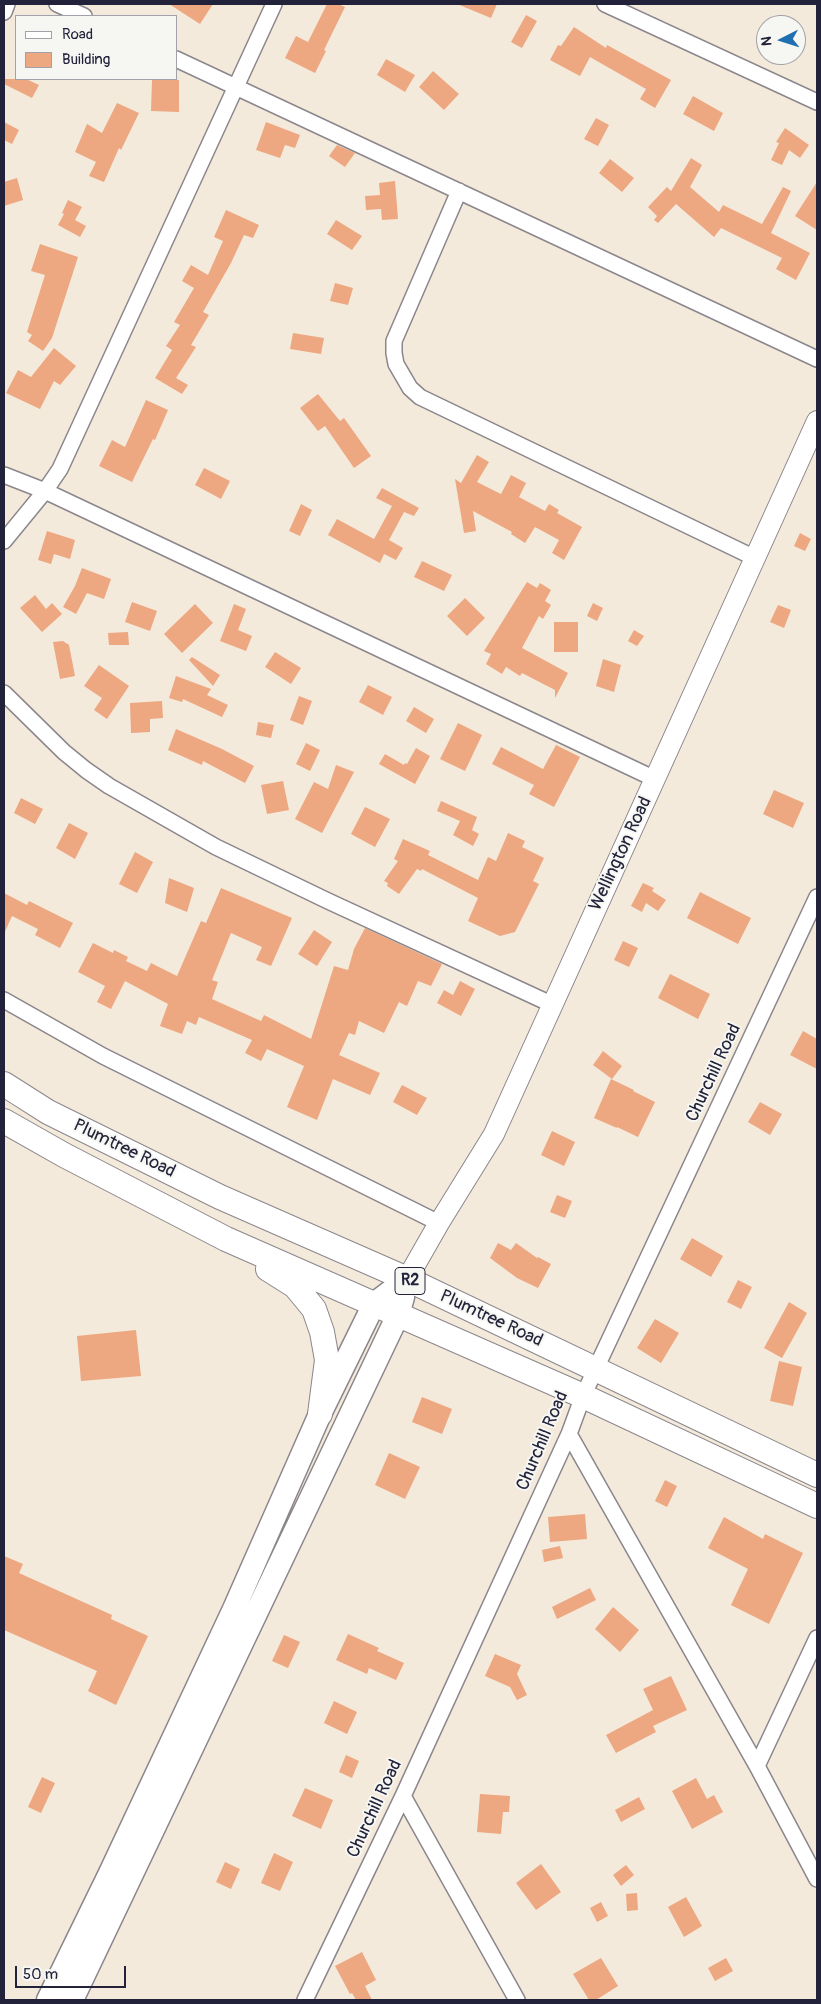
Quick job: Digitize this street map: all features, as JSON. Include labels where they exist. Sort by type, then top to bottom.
[{"type":"highway","name":"Plumtree Road","points":[[4,1084],[48,1112],[220,1197],[407,1279],[817,1475]]},
{"type":"highway","name":"Plumtree Road","points":[[4,1121],[64,1155],[226,1239],[582,1396],[817,1506]]},
{"type":"highway","points":[[226,1239],[295,1286],[314,1308],[322,1332],[327,1360],[320,1414]]},
{"type":"main road","name":"Wellington Road","points":[[407,1279],[494,1134],[817,420]]},
{"type":"main road","points":[[48,2000],[234,1609],[320,1414],[374,1304],[407,1279]]},
{"type":"main road","points":[[72,2000],[398,1315],[407,1279]]},
{"type":"street","points":[[4,12],[7,4]]},
{"type":"street","points":[[57,4],[82,15]]},
{"type":"street","points":[[4,541],[45,491],[60,469],[274,4]]},
{"type":"street","points":[[605,4],[817,102]]},
{"type":"street","points":[[178,59],[817,359]]},
{"type":"street","points":[[459,191],[394,341],[396,364],[410,388],[420,397],[755,558]]},
{"type":"street","points":[[4,475],[45,491],[656,779]]},
{"type":"street","points":[[4,693],[64,752],[86,770],[125,796],[216,847],[302,889],[552,1004]]},
{"type":"street","name":"Churchill Road","points":[[305,2000],[402,1796],[569,1434],[582,1396],[817,897]]},
{"type":"street","points":[[4,1000],[103,1056],[439,1223]]},
{"type":"street","points":[[569,1434],[756,1766],[817,1879]]},
{"type":"street","points":[[756,1766],[817,1638]]},
{"type":"street","points":[[402,1796],[517,2000]]},
{"type":"building","points":[[169,4],[213,4],[200,24]]},
{"type":"building","points":[[327,4],[338,4],[345,7],[315,73],[285,58],[296,36],[308,42]]},
{"type":"building","points":[[457,4],[497,4],[491,18]]},
{"type":"building","points":[[526,15],[537,21],[522,48],[511,42]]},
{"type":"building","points":[[574,27],[606,48],[607,45],[671,80],[655,108],[640,99],[646,89],[590,57],[580,76],[550,60],[558,45],[561,46]]},
{"type":"building","points":[[386,59],[415,75],[405,92],[377,75]]},
{"type":"building","points":[[433,71],[459,94],[444,110],[419,87]]},
{"type":"building","points":[[4,79],[15,79],[28,80],[39,85],[32,98],[4,84]]},
{"type":"building","points":[[152,80],[179,80],[179,112],[151,111]]},
{"type":"building","points":[[693,96],[723,113],[714,131],[683,114]]},
{"type":"building","points":[[117,103],[139,113],[121,150],[119,148],[104,182],[89,176],[96,162],[75,152],[87,124],[102,133]]},
{"type":"building","points":[[596,118],[609,125],[598,146],[584,139]]},
{"type":"building","points":[[4,122],[19,130],[12,144],[4,140]]},
{"type":"building","points":[[266,122],[300,135],[295,148],[285,145],[280,158],[256,150]]},
{"type":"building","points":[[785,128],[809,145],[800,158],[789,150],[782,165],[771,160],[779,143],[776,142]]},
{"type":"building","points":[[337,145],[355,153],[345,167],[329,156]]},
{"type":"building","points":[[691,158],[702,165],[690,187],[719,212],[723,205],[762,224],[783,187],[791,191],[771,233],[810,253],[796,280],[776,269],[782,258],[721,228],[714,237],[676,204],[658,223],[654,220],[657,216],[648,207],[667,187],[671,191]]},
{"type":"building","points":[[610,159],[634,178],[622,192],[599,173]]},
{"type":"building","points":[[17,178],[23,200],[4,206],[4,182]]},
{"type":"building","points":[[395,181],[398,219],[382,220],[381,209],[366,210],[365,196],[380,195],[379,183]]},
{"type":"building","points":[[817,182],[817,230],[795,216]]},
{"type":"building","points":[[68,200],[82,207],[75,220],[86,226],[80,237],[58,225]]},
{"type":"building","points":[[226,210],[259,225],[253,238],[244,235],[231,263],[203,312],[209,315],[191,345],[196,347],[176,378],[188,385],[182,394],[155,378],[172,350],[166,346],[180,325],[174,322],[194,288],[182,281],[191,265],[208,275],[223,241],[214,237]]},
{"type":"building","points":[[336,220],[362,236],[352,250],[327,234]]},
{"type":"building","points":[[40,244],[78,257],[52,338],[43,351],[28,341],[32,335],[27,332],[45,275],[31,271]]},
{"type":"building","points":[[335,283],[353,288],[348,305],[330,301]]},
{"type":"building","points":[[293,333],[324,338],[321,354],[290,349]]},
{"type":"building","points":[[54,348],[76,366],[60,385],[54,381],[40,409],[6,393],[18,370],[31,377]]},
{"type":"building","points":[[318,394],[340,421],[344,418],[371,456],[354,468],[325,426],[318,431],[300,408]]},
{"type":"building","points":[[146,400],[168,410],[155,440],[153,439],[132,482],[99,466],[112,440],[125,447]]},
{"type":"building","points":[[477,455],[489,462],[477,482],[501,494],[511,475],[526,483],[519,497],[545,511],[549,504],[559,510],[557,513],[582,527],[564,560],[552,553],[559,540],[535,527],[525,543],[511,534],[512,532],[473,511],[476,531],[464,533],[455,479],[461,483]]},
{"type":"building","points":[[204,468],[230,481],[221,499],[195,485]]},
{"type":"building","points":[[382,488],[419,508],[414,516],[404,512],[389,540],[403,548],[396,560],[384,554],[380,563],[328,535],[337,519],[374,539],[392,506],[376,498]]},
{"type":"building","points":[[301,504],[312,510],[300,536],[289,531]]},
{"type":"building","points":[[47,531],[75,540],[70,559],[54,554],[51,564],[38,560]]},
{"type":"building","points":[[800,533],[811,539],[805,551],[794,546]]},
{"type":"building","points":[[422,561],[452,575],[444,591],[414,577]]},
{"type":"building","points":[[82,568],[111,579],[104,599],[87,593],[76,614],[63,607],[75,586]]},
{"type":"building","points":[[527,582],[537,588],[540,583],[551,590],[545,601],[551,605],[543,619],[539,616],[522,648],[568,673],[555,698],[555,690],[522,673],[520,676],[506,667],[502,674],[486,664],[491,654],[484,651]]},
{"type":"building","points":[[35,595],[46,609],[52,603],[62,614],[42,632],[20,608]]},
{"type":"building","points":[[465,598],[485,618],[467,636],[447,616]]},
{"type":"building","points":[[132,602],[157,611],[150,631],[125,622]]},
{"type":"building","points":[[593,603],[603,608],[597,621],[587,616]]},
{"type":"building","points":[[195,604],[213,623],[182,653],[164,634]]},
{"type":"building","points":[[234,604],[246,609],[238,630],[252,636],[246,651],[220,641]]},
{"type":"building","points":[[778,605],[791,610],[784,628],[770,622]]},
{"type":"building","points":[[554,622],[578,622],[578,652],[554,652]]},
{"type":"building","points":[[634,630],[644,636],[637,646],[628,641]]},
{"type":"building","points":[[128,632],[129,645],[109,645],[108,633]]},
{"type":"building","points":[[63,641],[69,645],[75,676],[60,679],[53,642]]},
{"type":"building","points":[[275,652],[301,668],[291,684],[265,667]]},
{"type":"building","points":[[192,657],[220,675],[213,686],[189,660]]},
{"type":"building","points":[[603,659],[621,665],[614,692],[596,686]]},
{"type":"building","points":[[99,665],[129,686],[107,719],[94,710],[102,698],[84,686]]},
{"type":"building","points":[[176,676],[211,689],[207,695],[228,705],[222,717],[183,699],[182,702],[169,698]]},
{"type":"building","points":[[368,685],[392,697],[383,715],[359,702]]},
{"type":"building","points":[[299,696],[312,701],[303,725],[290,720]]},
{"type":"building","points":[[162,701],[163,718],[150,719],[150,732],[131,733],[130,703]]},
{"type":"building","points":[[414,707],[434,719],[426,733],[406,721]]},
{"type":"building","points":[[258,722],[274,725],[271,738],[256,735]]},
{"type":"building","points":[[458,723],[482,735],[465,771],[440,759]]},
{"type":"building","points":[[176,729],[222,749],[254,766],[245,783],[203,761],[202,765],[168,750]]},
{"type":"building","points":[[306,743],[320,750],[310,771],[296,764]]},
{"type":"building","points":[[556,745],[580,757],[554,807],[529,794],[534,785],[492,764],[501,747],[543,769]]},
{"type":"building","points":[[416,748],[430,756],[415,784],[379,764],[385,754],[404,765],[405,763],[407,764]]},
{"type":"building","points":[[336,765],[354,772],[322,833],[295,819],[314,782],[328,789]]},
{"type":"building","points":[[283,781],[289,810],[267,814],[261,785]]},
{"type":"building","points":[[774,790],[804,803],[793,828],[763,814]]},
{"type":"building","points":[[21,798],[43,809],[35,824],[14,813]]},
{"type":"building","points":[[441,801],[477,817],[472,830],[479,834],[473,846],[453,835],[460,821],[437,811]]},
{"type":"building","points":[[365,807],[390,819],[375,847],[351,834]]},
{"type":"building","points":[[69,823],[88,833],[75,859],[56,848]]},
{"type":"building","points":[[508,833],[525,841],[522,847],[544,858],[533,881],[539,884],[515,932],[500,936],[468,921],[478,898],[422,869],[421,871],[417,869],[399,894],[387,886],[388,883],[384,881],[398,861],[394,859],[403,839],[430,851],[428,855],[478,880],[488,857],[496,861]]},
{"type":"building","points":[[135,852],[153,862],[137,893],[119,884]]},
{"type":"building","points":[[169,878],[194,888],[187,912],[165,903]]},
{"type":"building","points":[[643,883],[654,888],[652,891],[666,900],[658,911],[646,903],[642,912],[631,906]]},
{"type":"building","points":[[221,888],[292,918],[271,966],[256,960],[262,947],[231,933],[212,980],[218,982],[212,999],[261,1021],[264,1015],[311,1039],[334,966],[348,970],[354,949],[365,928],[442,964],[431,986],[418,981],[407,1006],[399,1002],[384,1033],[359,1021],[355,1035],[349,1033],[339,1055],[380,1073],[370,1095],[333,1079],[317,1120],[287,1107],[304,1066],[267,1049],[261,1061],[245,1053],[252,1040],[199,1017],[196,1025],[187,1021],[182,1034],[160,1026],[168,1004],[125,981],[111,1009],[97,1002],[105,986],[78,972],[93,943],[113,953],[114,950],[128,957],[126,961],[147,971],[151,963],[177,976],[201,921],[206,923]]},
{"type":"building","points":[[700,892],[751,918],[738,944],[687,918]]},
{"type":"building","points":[[4,893],[27,905],[29,901],[73,923],[60,948],[35,935],[38,929],[12,916],[4,934]]},
{"type":"building","points":[[314,930],[332,942],[317,966],[298,954]]},
{"type":"building","points":[[623,941],[638,948],[629,967],[614,960]]},
{"type":"building","points":[[670,974],[710,994],[698,1019],[658,998]]},
{"type":"building","points":[[460,981],[475,989],[461,1016],[437,1003],[444,990],[453,995]]},
{"type":"building","points":[[803,1031],[817,1039],[817,1069],[790,1055]]},
{"type":"building","points":[[603,1051],[622,1066],[612,1079],[593,1065]]},
{"type":"building","points":[[611,1079],[655,1102],[638,1137],[594,1118]]},
{"type":"building","points":[[402,1085],[427,1098],[417,1115],[393,1102]]},
{"type":"building","points":[[760,1102],[782,1114],[770,1135],[748,1122]]},
{"type":"building","points":[[552,1131],[575,1142],[564,1166],[541,1155]]},
{"type":"building","points":[[557,1195],[572,1201],[565,1218],[550,1212]]},
{"type":"building","points":[[692,1238],[723,1256],[711,1277],[680,1259]]},
{"type":"building","points":[[498,1243],[511,1250],[516,1243],[537,1258],[551,1264],[538,1288],[517,1278],[490,1258]]},
{"type":"building","points":[[738,1280],[752,1287],[741,1309],[727,1302]]},
{"type":"building","points":[[789,1302],[807,1313],[782,1358],[764,1348]]},
{"type":"building","points":[[655,1319],[679,1333],[661,1363],[637,1348]]},
{"type":"building","points":[[136,1330],[141,1376],[81,1381],[77,1336]]},
{"type":"building","points":[[779,1361],[802,1367],[793,1406],[770,1401]]},
{"type":"building","points":[[422,1397],[452,1409],[442,1434],[412,1422]]},
{"type":"building","points":[[389,1453],[420,1467],[405,1499],[375,1485]]},
{"type":"building","points":[[665,1480],[677,1486],[667,1507],[655,1501]]},
{"type":"building","points":[[585,1514],[587,1539],[550,1542],[548,1517]]},
{"type":"building","points":[[724,1517],[763,1539],[765,1534],[803,1553],[769,1624],[731,1605],[748,1569],[708,1548]]},
{"type":"building","points":[[560,1546],[563,1558],[544,1562],[542,1550]]},
{"type":"building","points":[[4,1556],[23,1564],[19,1573],[112,1615],[111,1619],[148,1636],[116,1705],[88,1691],[97,1671],[4,1630]]},
{"type":"building","points":[[590,1588],[596,1600],[557,1619],[552,1607]]},
{"type":"building","points":[[613,1607],[639,1630],[620,1652],[595,1629]]},
{"type":"building","points":[[348,1634],[379,1648],[377,1651],[404,1663],[396,1680],[369,1668],[367,1674],[336,1660]]},
{"type":"building","points":[[284,1635],[300,1642],[288,1668],[272,1661]]},
{"type":"building","points":[[495,1654],[521,1665],[517,1674],[527,1695],[517,1700],[510,1687],[485,1676]]},
{"type":"building","points":[[671,1676],[687,1710],[653,1726],[656,1732],[616,1753],[606,1735],[653,1710],[643,1689]]},
{"type":"building","points":[[334,1701],[357,1712],[347,1734],[324,1723]]},
{"type":"building","points":[[346,1755],[359,1761],[352,1778],[339,1772]]},
{"type":"building","points":[[42,1777],[55,1783],[41,1813],[28,1807]]},
{"type":"building","points":[[696,1778],[707,1799],[714,1795],[723,1812],[692,1829],[672,1791]]},
{"type":"building","points":[[305,1788],[333,1800],[321,1829],[292,1816]]},
{"type":"building","points":[[480,1794],[510,1796],[509,1812],[503,1812],[501,1834],[477,1832]]},
{"type":"building","points":[[639,1797],[645,1809],[621,1822],[615,1810]]},
{"type":"building","points":[[274,1853],[293,1862],[280,1891],[261,1883]]},
{"type":"building","points":[[225,1862],[240,1869],[231,1889],[216,1882]]},
{"type":"building","points":[[541,1864],[561,1892],[536,1910],[516,1883]]},
{"type":"building","points":[[626,1865],[634,1875],[621,1886],[613,1875]]},
{"type":"building","points":[[637,1893],[638,1910],[627,1911],[626,1894]]},
{"type":"building","points":[[686,1897],[702,1926],[684,1937],[668,1907]]},
{"type":"building","points":[[601,1902],[608,1916],[597,1922],[590,1908]]},
{"type":"building","points":[[362,1952],[376,1980],[365,1986],[372,2000],[356,2000],[352,1993],[350,1994],[335,1966]]},
{"type":"building","points":[[601,1958],[618,1986],[596,2000],[589,2000],[573,1974]]},
{"type":"building","points":[[726,1958],[733,1971],[715,1981],[708,1968]]}]
